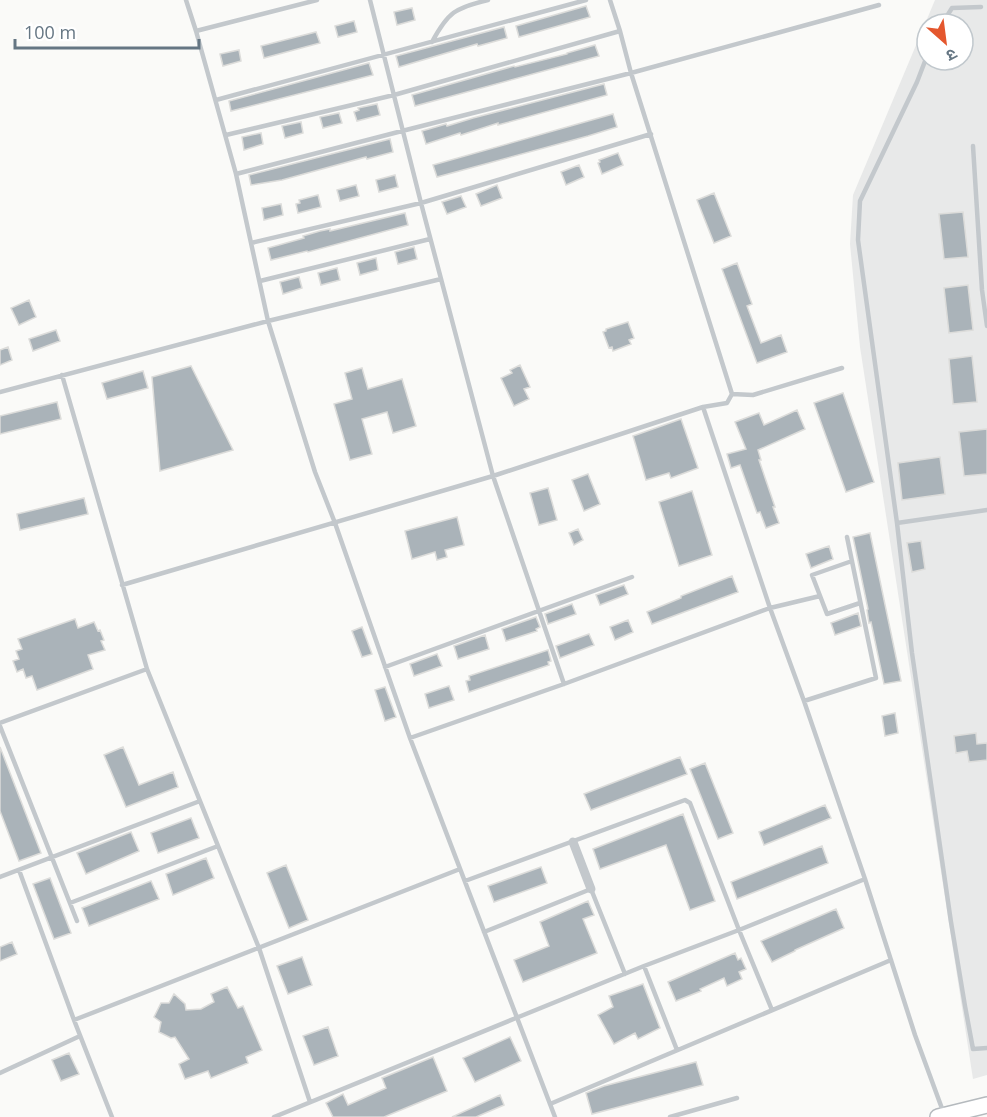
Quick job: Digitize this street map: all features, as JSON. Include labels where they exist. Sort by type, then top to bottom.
[{"type":"main road","points":[[943,1116],[987,1105]]},
{"type":"street","points":[[573,842],[591,889]]},
{"type":"lane","points":[[186,0],[236,174],[268,321],[315,472],[411,738],[555,1117]]},
{"type":"lane","points":[[196,31],[317,0]]},
{"type":"lane","points":[[370,0],[493,476],[564,684]]},
{"type":"lane","points":[[432,42],[441,24],[453,12],[488,0]]},
{"type":"lane","points":[[216,100],[586,0]]},
{"type":"lane","points":[[122,585],[493,476],[703,407],[727,403],[732,393],[610,0]]},
{"type":"lane","points":[[236,174],[631,73],[879,5]]},
{"type":"lane","points":[[950,12],[952,8],[981,7]]},
{"type":"lane","points":[[226,135],[394,95],[620,31]]},
{"type":"lane","points":[[921,72],[860,201],[858,240],[897,524],[912,653],[951,922],[973,1048],[987,1048]]},
{"type":"lane","points":[[251,243],[421,203],[651,134]]},
{"type":"lane","points":[[973,146],[982,290],[987,326]]},
{"type":"lane","points":[[260,281],[430,239]]},
{"type":"lane","points":[[0,392],[268,321],[441,279]]},
{"type":"lane","points":[[732,393],[753,395],[842,369]]},
{"type":"lane","points":[[62,375],[147,669],[259,948],[310,1102]]},
{"type":"lane","points":[[703,407],[770,608],[865,879],[943,1116]]},
{"type":"lane","points":[[897,524],[987,510]]},
{"type":"lane","points":[[804,701],[876,678],[847,537]]},
{"type":"lane","points":[[852,561],[812,575],[826,614],[860,603]]},
{"type":"lane","points":[[386,667],[632,577]]},
{"type":"lane","points":[[411,738],[770,608],[820,596]]},
{"type":"lane","points":[[77,921],[0,725],[147,669]]},
{"type":"lane","points":[[465,881],[685,800],[690,803],[772,1010]]},
{"type":"lane","points":[[0,877],[200,801]]},
{"type":"lane","points":[[70,903],[218,846]]},
{"type":"lane","points":[[74,1020],[460,869]]},
{"type":"lane","points":[[19,870],[112,1117]]},
{"type":"lane","points":[[274,1117],[644,966],[865,879]]},
{"type":"lane","points":[[484,932],[591,889],[625,974]]},
{"type":"lane","points":[[550,1104],[891,960]]},
{"type":"lane","points":[[644,966],[676,1050]]},
{"type":"lane","points":[[0,1073],[80,1036]]},
{"type":"lane","points":[[670,1117],[737,1098]]},
{"type":"shaded area","points":[[935,0],[987,0],[987,1075],[973,1079],[860,347],[850,244],[853,195],[915,48],[915,72],[975,72],[975,12],[930,12]]},
{"type":"building","points":[[586,6],[590,17],[519,37],[516,26]]},
{"type":"building","points":[[412,8],[415,20],[397,25],[394,12]]},
{"type":"building","points":[[354,21],[357,32],[338,37],[335,26]]},
{"type":"building","points":[[504,27],[507,38],[478,46],[477,44],[399,67],[396,56]]},
{"type":"building","points":[[316,32],[320,43],[264,58],[261,46]]},
{"type":"building","points":[[595,45],[599,56],[415,106],[412,95]]},
{"type":"building","points":[[239,50],[241,61],[223,66],[220,54]]},
{"type":"building","points":[[369,63],[373,75],[231,111],[229,101]]},
{"type":"building","points":[[604,84],[607,95],[461,135],[460,133],[426,144],[422,131],[446,124],[447,126]]},
{"type":"building","points":[[377,104],[380,115],[357,121],[354,112],[359,110],[358,108]]},
{"type":"building","points":[[339,113],[342,123],[323,128],[320,117]]},
{"type":"building","points":[[613,114],[617,127],[588,136],[437,177],[433,165]]},
{"type":"building","points":[[301,122],[303,133],[285,138],[282,126]]},
{"type":"building","points":[[261,133],[263,144],[244,150],[242,137]]},
{"type":"building","points":[[390,139],[393,152],[282,180],[251,185],[249,175]]},
{"type":"building","points":[[618,153],[623,165],[602,174],[599,160]]},
{"type":"building","points":[[579,165],[584,177],[566,185],[561,172]]},
{"type":"building","points":[[395,175],[398,187],[379,192],[376,180]]},
{"type":"building","points":[[356,185],[359,196],[340,201],[337,190]]},
{"type":"building","points":[[497,185],[502,198],[481,206],[476,194]]},
{"type":"building","points":[[714,193],[731,236],[714,243],[697,200]]},
{"type":"building","points":[[318,195],[321,207],[298,213],[296,204],[300,203],[299,200]]},
{"type":"building","points":[[461,196],[466,207],[447,214],[442,202]]},
{"type":"building","points":[[281,204],[283,215],[264,220],[262,208]]},
{"type":"building","points":[[963,212],[968,257],[944,259],[939,214]]},
{"type":"building","points":[[405,213],[408,225],[271,260],[268,248],[320,231],[330,229],[330,231]]},
{"type":"building","points":[[414,247],[417,259],[398,264],[395,252]]},
{"type":"building","points":[[376,258],[378,270],[360,275],[357,263]]},
{"type":"building","points":[[737,263],[752,304],[747,306],[761,343],[781,335],[787,352],[757,363],[722,269]]},
{"type":"building","points":[[337,268],[340,280],[321,285],[318,273]]},
{"type":"building","points":[[299,277],[302,288],[283,294],[280,282]]},
{"type":"building","points":[[968,285],[973,330],[949,333],[944,288]]},
{"type":"building","points":[[29,300],[36,317],[19,325],[11,308]]},
{"type":"building","points":[[628,322],[634,338],[629,340],[631,344],[613,351],[612,347],[609,348],[603,332]]},
{"type":"building","points":[[56,330],[60,341],[33,351],[29,339]]},
{"type":"building","points":[[8,347],[12,360],[0,365],[0,350]]},
{"type":"building","points":[[972,356],[977,402],[953,404],[949,359]]},
{"type":"building","points":[[520,365],[530,387],[524,389],[529,399],[514,406],[501,378],[512,373],[510,370]]},
{"type":"building","points":[[191,366],[233,450],[160,471],[152,377]]},
{"type":"building","points":[[362,368],[368,389],[402,379],[416,426],[393,433],[387,412],[362,419],[372,454],[350,460],[334,404],[352,399],[345,373]]},
{"type":"building","points":[[143,371],[148,388],[107,399],[102,383]]},
{"type":"building","points":[[843,393],[874,482],[846,492],[814,403]]},
{"type":"building","points":[[57,402],[61,419],[0,434],[0,416]]},
{"type":"building","points":[[797,410],[805,429],[758,450],[761,460],[759,460],[779,523],[766,528],[760,512],[757,513],[740,465],[731,468],[727,454],[746,449],[735,422],[759,413],[764,425]]},
{"type":"building","points":[[681,419],[698,468],[671,478],[669,473],[646,480],[633,436]]},
{"type":"building","points":[[987,429],[987,474],[964,476],[959,432]]},
{"type":"building","points":[[940,457],[945,494],[902,500],[898,463]]},
{"type":"building","points":[[588,474],[600,504],[584,511],[572,480]]},
{"type":"building","points":[[548,488],[557,520],[539,525],[530,493]]},
{"type":"building","points":[[692,491],[712,555],[679,566],[659,502]]},
{"type":"building","points":[[84,498],[88,514],[20,530],[17,514]]},
{"type":"building","points":[[457,517],[464,545],[445,550],[447,557],[437,560],[435,552],[412,559],[405,531]]},
{"type":"building","points":[[578,529],[583,540],[574,545],[569,533]]},
{"type":"building","points":[[870,533],[901,681],[884,684],[871,622],[869,623],[853,537]]},
{"type":"building","points":[[921,541],[925,569],[912,572],[907,543]]},
{"type":"building","points":[[829,546],[833,559],[811,568],[806,554]]},
{"type":"building","points":[[732,576],[738,592],[652,624],[647,612]]},
{"type":"building","points":[[624,585],[628,594],[600,605],[596,595]]},
{"type":"building","points":[[572,604],[576,614],[548,624],[545,614]]},
{"type":"building","points":[[858,613],[861,626],[835,635],[831,623]]},
{"type":"building","points":[[536,617],[540,627],[536,629],[537,631],[506,641],[502,629]]},
{"type":"building","points":[[75,619],[78,628],[94,622],[104,640],[101,641],[105,650],[88,655],[93,669],[37,690],[32,676],[26,678],[23,669],[17,672],[13,661],[19,659],[16,651],[22,649],[18,639]]},
{"type":"building","points":[[628,620],[633,632],[615,640],[610,627]]},
{"type":"building","points":[[362,627],[372,654],[362,657],[352,631]]},
{"type":"building","points":[[589,634],[594,645],[560,658],[556,646]]},
{"type":"building","points":[[485,635],[489,649],[458,659],[454,646]]},
{"type":"building","points":[[548,650],[551,661],[548,662],[549,665],[469,692],[466,681],[470,680],[469,676]]},
{"type":"building","points":[[437,654],[442,666],[414,676],[410,664]]},
{"type":"building","points":[[449,686],[454,700],[429,708],[425,694]]},
{"type":"building","points":[[385,687],[396,717],[385,721],[375,690]]},
{"type":"building","points":[[895,713],[898,733],[885,736],[882,716]]},
{"type":"building","points":[[976,733],[977,744],[987,743],[987,760],[969,762],[967,751],[956,753],[954,736]]},
{"type":"building","points":[[0,747],[41,853],[19,861],[0,811]]},
{"type":"building","points":[[123,747],[139,785],[173,772],[178,787],[126,807],[104,755]]},
{"type":"building","points":[[680,757],[687,774],[591,810],[584,794]]},
{"type":"building","points":[[705,763],[733,833],[718,839],[690,769]]},
{"type":"building","points":[[825,805],[831,818],[764,845],[759,832]]},
{"type":"building","points":[[683,814],[715,901],[690,910],[666,845],[600,869],[593,849]]},
{"type":"building","points":[[191,818],[199,838],[158,853],[151,833]]},
{"type":"building","points":[[131,832],[139,851],[86,874],[77,853]]},
{"type":"building","points":[[822,846],[828,863],[737,899],[731,882]]},
{"type":"building","points":[[206,858],[214,878],[173,895],[166,874]]},
{"type":"building","points":[[286,865],[308,920],[289,928],[267,873]]},
{"type":"building","points":[[541,867],[547,883],[494,902],[488,886]]},
{"type":"building","points":[[50,878],[71,933],[54,939],[33,884]]},
{"type":"building","points":[[151,881],[159,899],[89,926],[82,908]]},
{"type":"building","points":[[588,901],[594,915],[583,919],[597,953],[523,982],[514,960],[549,946],[540,922]]},
{"type":"building","points":[[836,909],[844,928],[772,962],[761,941]]},
{"type":"building","points":[[12,942],[17,954],[0,961],[0,947]]},
{"type":"building","points":[[735,953],[738,960],[741,958],[746,969],[739,972],[742,979],[727,986],[724,978],[676,1001],[668,982]]},
{"type":"building","points":[[302,957],[312,985],[288,994],[277,966]]},
{"type":"building","points":[[643,984],[660,1028],[638,1039],[635,1033],[614,1044],[598,1015],[613,1007],[609,996]]},
{"type":"building","points":[[227,987],[238,1008],[243,1006],[262,1050],[246,1057],[248,1063],[211,1078],[208,1071],[185,1079],[179,1064],[189,1059],[175,1037],[171,1038],[159,1032],[161,1022],[154,1017],[161,1003],[169,1003],[174,994],[185,1004],[186,1010],[201,1009],[214,1002],[211,994]]},
{"type":"building","points":[[328,1027],[338,1056],[314,1065],[303,1036]]},
{"type":"building","points":[[510,1037],[521,1061],[475,1082],[463,1058]]},
{"type":"building","points":[[69,1053],[79,1074],[61,1081],[52,1060]]},
{"type":"building","points":[[433,1057],[447,1091],[384,1117],[333,1117],[326,1103],[343,1094],[348,1105],[386,1088],[382,1078]]},
{"type":"building","points":[[696,1062],[703,1085],[592,1114],[586,1093],[604,1086]]},
{"type":"building","points":[[500,1095],[504,1105],[476,1117],[452,1117]]}]
